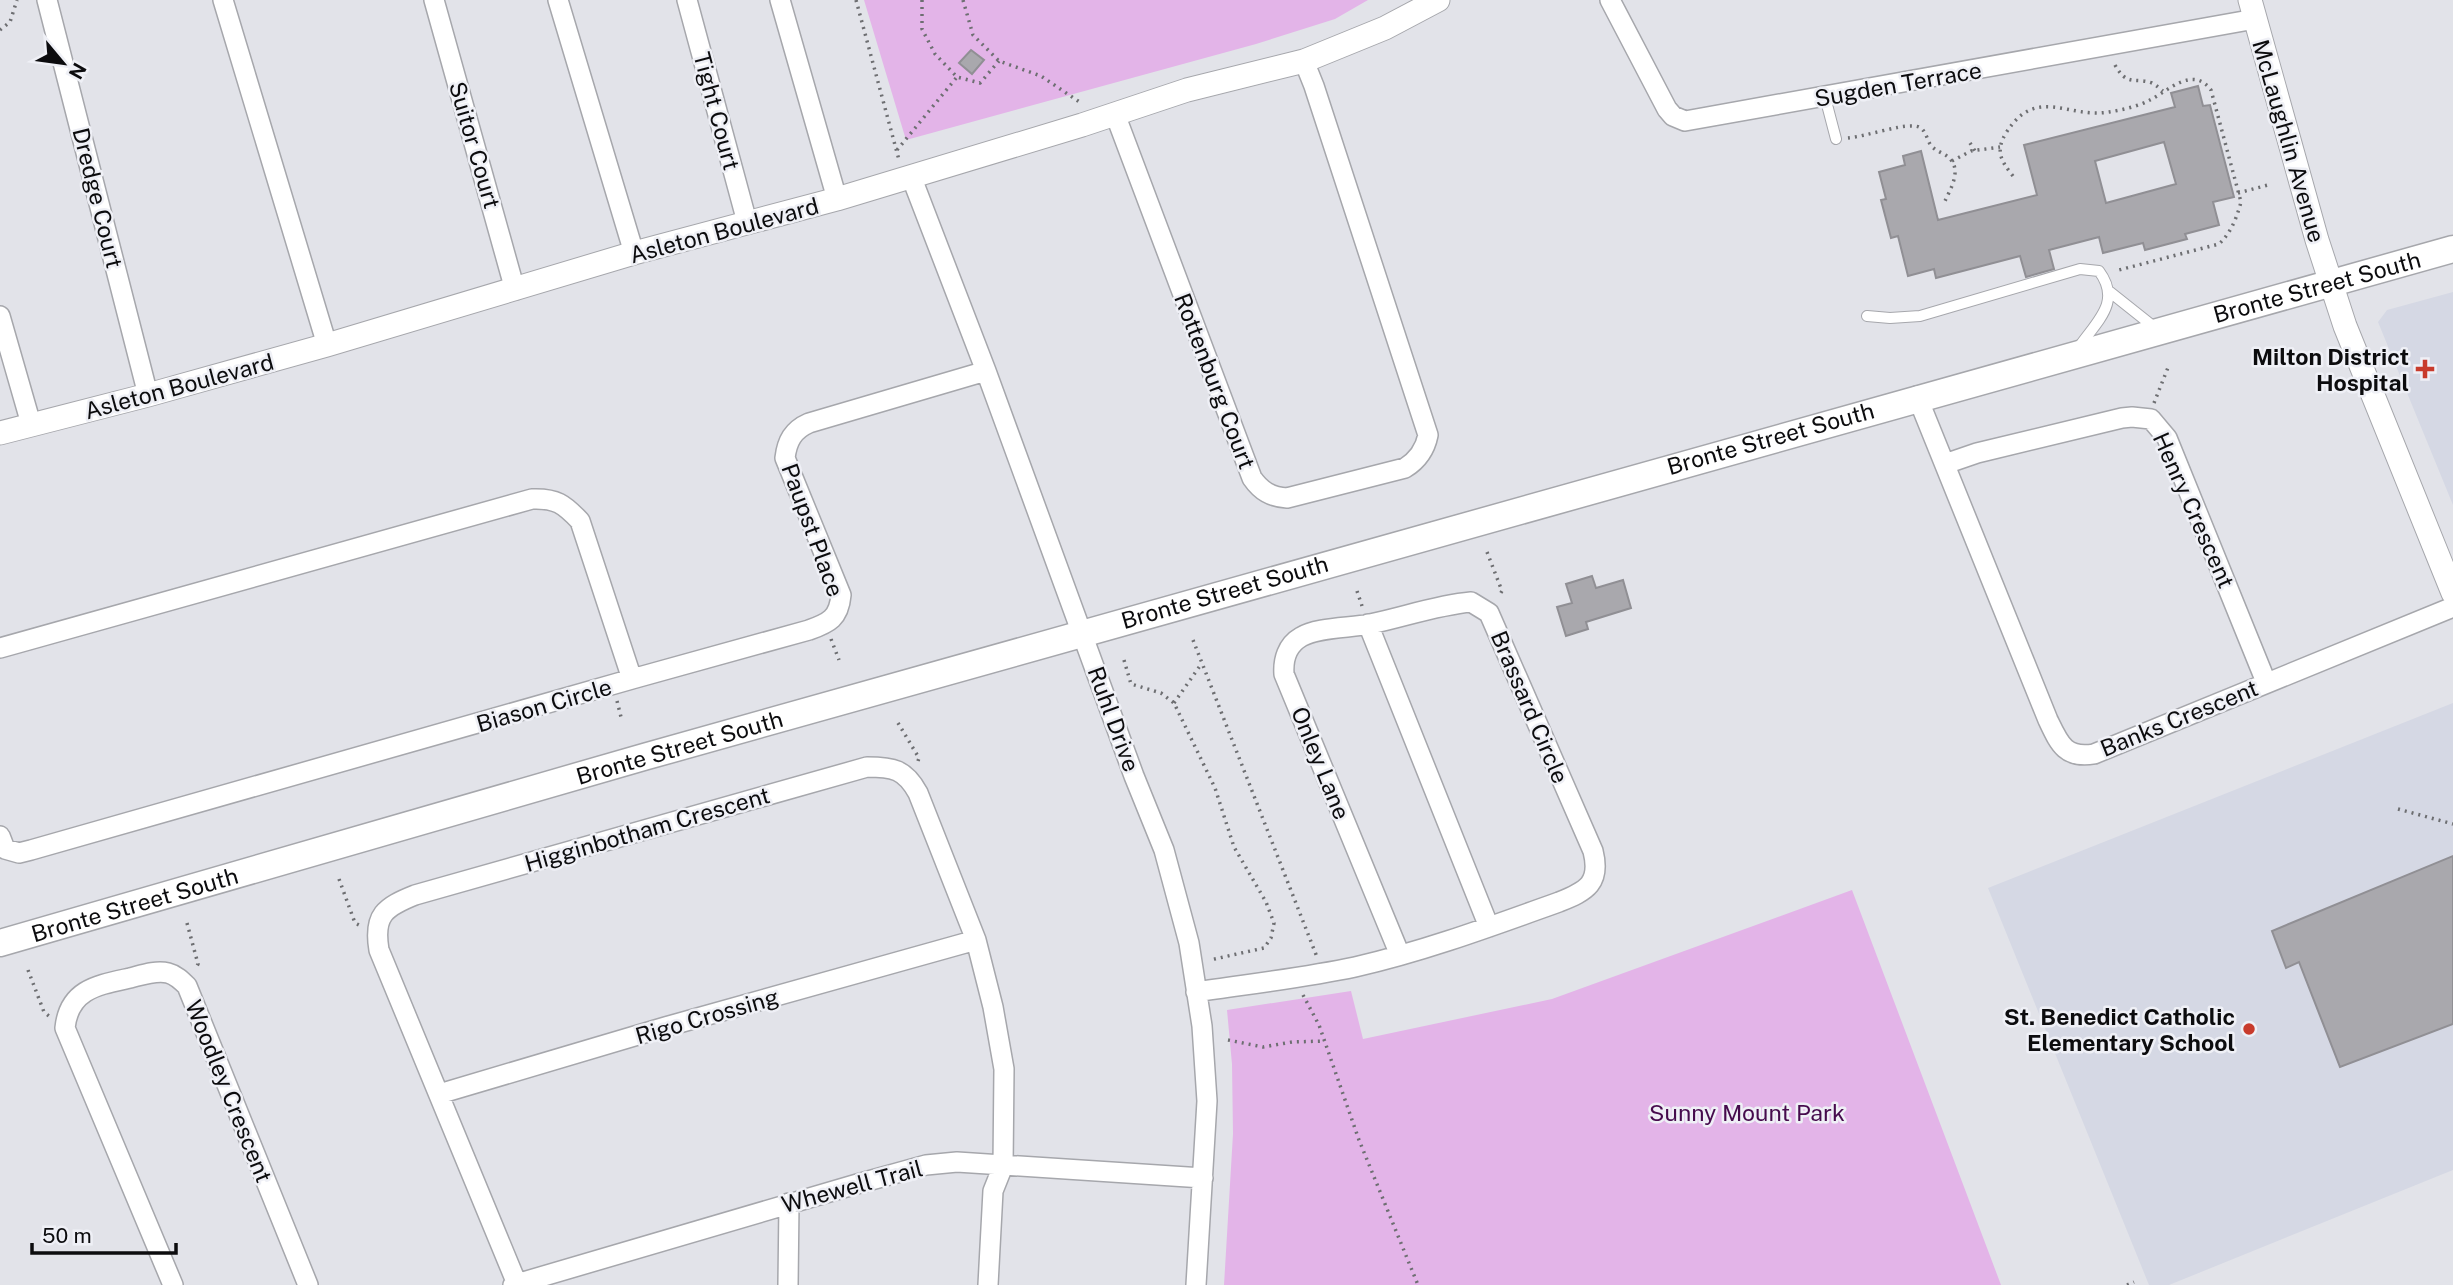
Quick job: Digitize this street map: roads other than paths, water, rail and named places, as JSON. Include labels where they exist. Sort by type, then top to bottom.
[{"type":"main road","name":"Bronte Street South","points":[[0,943],[660,751],[1917,396],[2453,249]]},
{"type":"street","name":"Dredge Court","points":[[47,0],[148,395]]},
{"type":"street","points":[[223,0],[327,345]]},
{"type":"street","name":"Suitor Court","points":[[434,0],[516,290]]},
{"type":"street","points":[[558,0],[634,253]]},
{"type":"street","name":"Tight Court","points":[[687,0],[747,222]]},
{"type":"street","points":[[780,0],[837,199]]},
{"type":"street","name":"Asleton Boulevard","points":[[0,433],[327,345],[634,253],[837,199],[1187,90],[1304,61],[1385,28],[1438,0]]},
{"type":"street","name":"Sugden Terrace","points":[[1610,0],[1663,102],[1673,116],[1685,121],[1825,97],[2252,9]]},
{"type":"street","name":"McLaughlin Avenue","points":[[2252,9],[2316,240],[2345,326],[2453,593]]},
{"type":"street","name":"Rottenburg Court","points":[[1109,116],[1252,478],[1258,486],[1274,496],[1287,498],[1405,468],[1416,460],[1426,445],[1428,435],[1304,61]]},
{"type":"street","name":"Ruhl Drive","points":[[907,177],[986,371],[1134,776],[1164,850],[1192,963],[1205,1058],[1207,1101],[1196,1285]]},
{"type":"street","points":[[0,316],[31,424]]},
{"type":"street","name":"Paupst Place","points":[[632,679],[809,630],[833,620],[840,610],[841,595],[785,458],[791,436],[799,427],[809,423],[986,371]]},
{"type":"street","name":"Banks Crescent","points":[[1917,396],[2048,720],[2062,746],[2068,751],[2082,756],[2094,754],[2453,607]]},
{"type":"street","name":"Henry Crescent","points":[[1945,464],[1977,453],[2122,418],[2132,416],[2151,419],[2167,438],[2266,682]]},
{"type":"street","name":"Biason Circle","points":[[0,648],[532,499],[551,498],[568,508],[580,521],[632,679],[19,853],[5,849],[0,836]]},
{"type":"street","name":"Brassard Circle","points":[[1196,992],[1353,967],[1401,955],[1489,928],[1577,895],[1592,884],[1597,866],[1593,851],[1489,614],[1472,602],[1368,624]]},
{"type":"street","points":[[1368,624],[1489,928]]},
{"type":"street","name":"Onley Lane","points":[[1368,624],[1300,637],[1289,648],[1283,662],[1284,674],[1401,955]]},
{"type":"street","name":"Higginbotham Crescent","points":[[439,1094],[379,950],[376,932],[381,916],[393,904],[429,891],[867,766],[887,767],[910,779],[944,855],[976,940]]},
{"type":"street","points":[[976,940],[993,1007],[1004,1069],[1003,1166],[993,1191],[988,1285]]},
{"type":"street","name":"Rigo Crossing","points":[[439,1094],[976,940]]},
{"type":"street","name":"Woodley Crescent","points":[[173,1285],[65,1028],[69,1010],[78,998],[93,986],[166,972],[176,976],[187,986],[308,1285]]},
{"type":"street","points":[[439,1094],[515,1284]]},
{"type":"street","name":"Whewell Trail","points":[[515,1284],[789,1203],[926,1166],[957,1162],[1203,1178]]},
{"type":"street","points":[[788,1285],[789,1203]]},
{"type":"lane","points":[[1825,97],[1836,139]]},
{"type":"lane","points":[[1867,316],[1920,316],[2080,269],[2099,271],[2110,292],[2107,308],[2075,353]]},
{"type":"lane","points":[[2110,292],[2158,330]]},
{"type":"place","name":"Milton District Hospital","points":[[2425,369]]},
{"type":"place","name":"St. Benedict Catholic Elementary School","points":[[2249,1029]]},
{"type":"park label","name":"Sunny Mount Park","points":[[1747,1112]]}]
